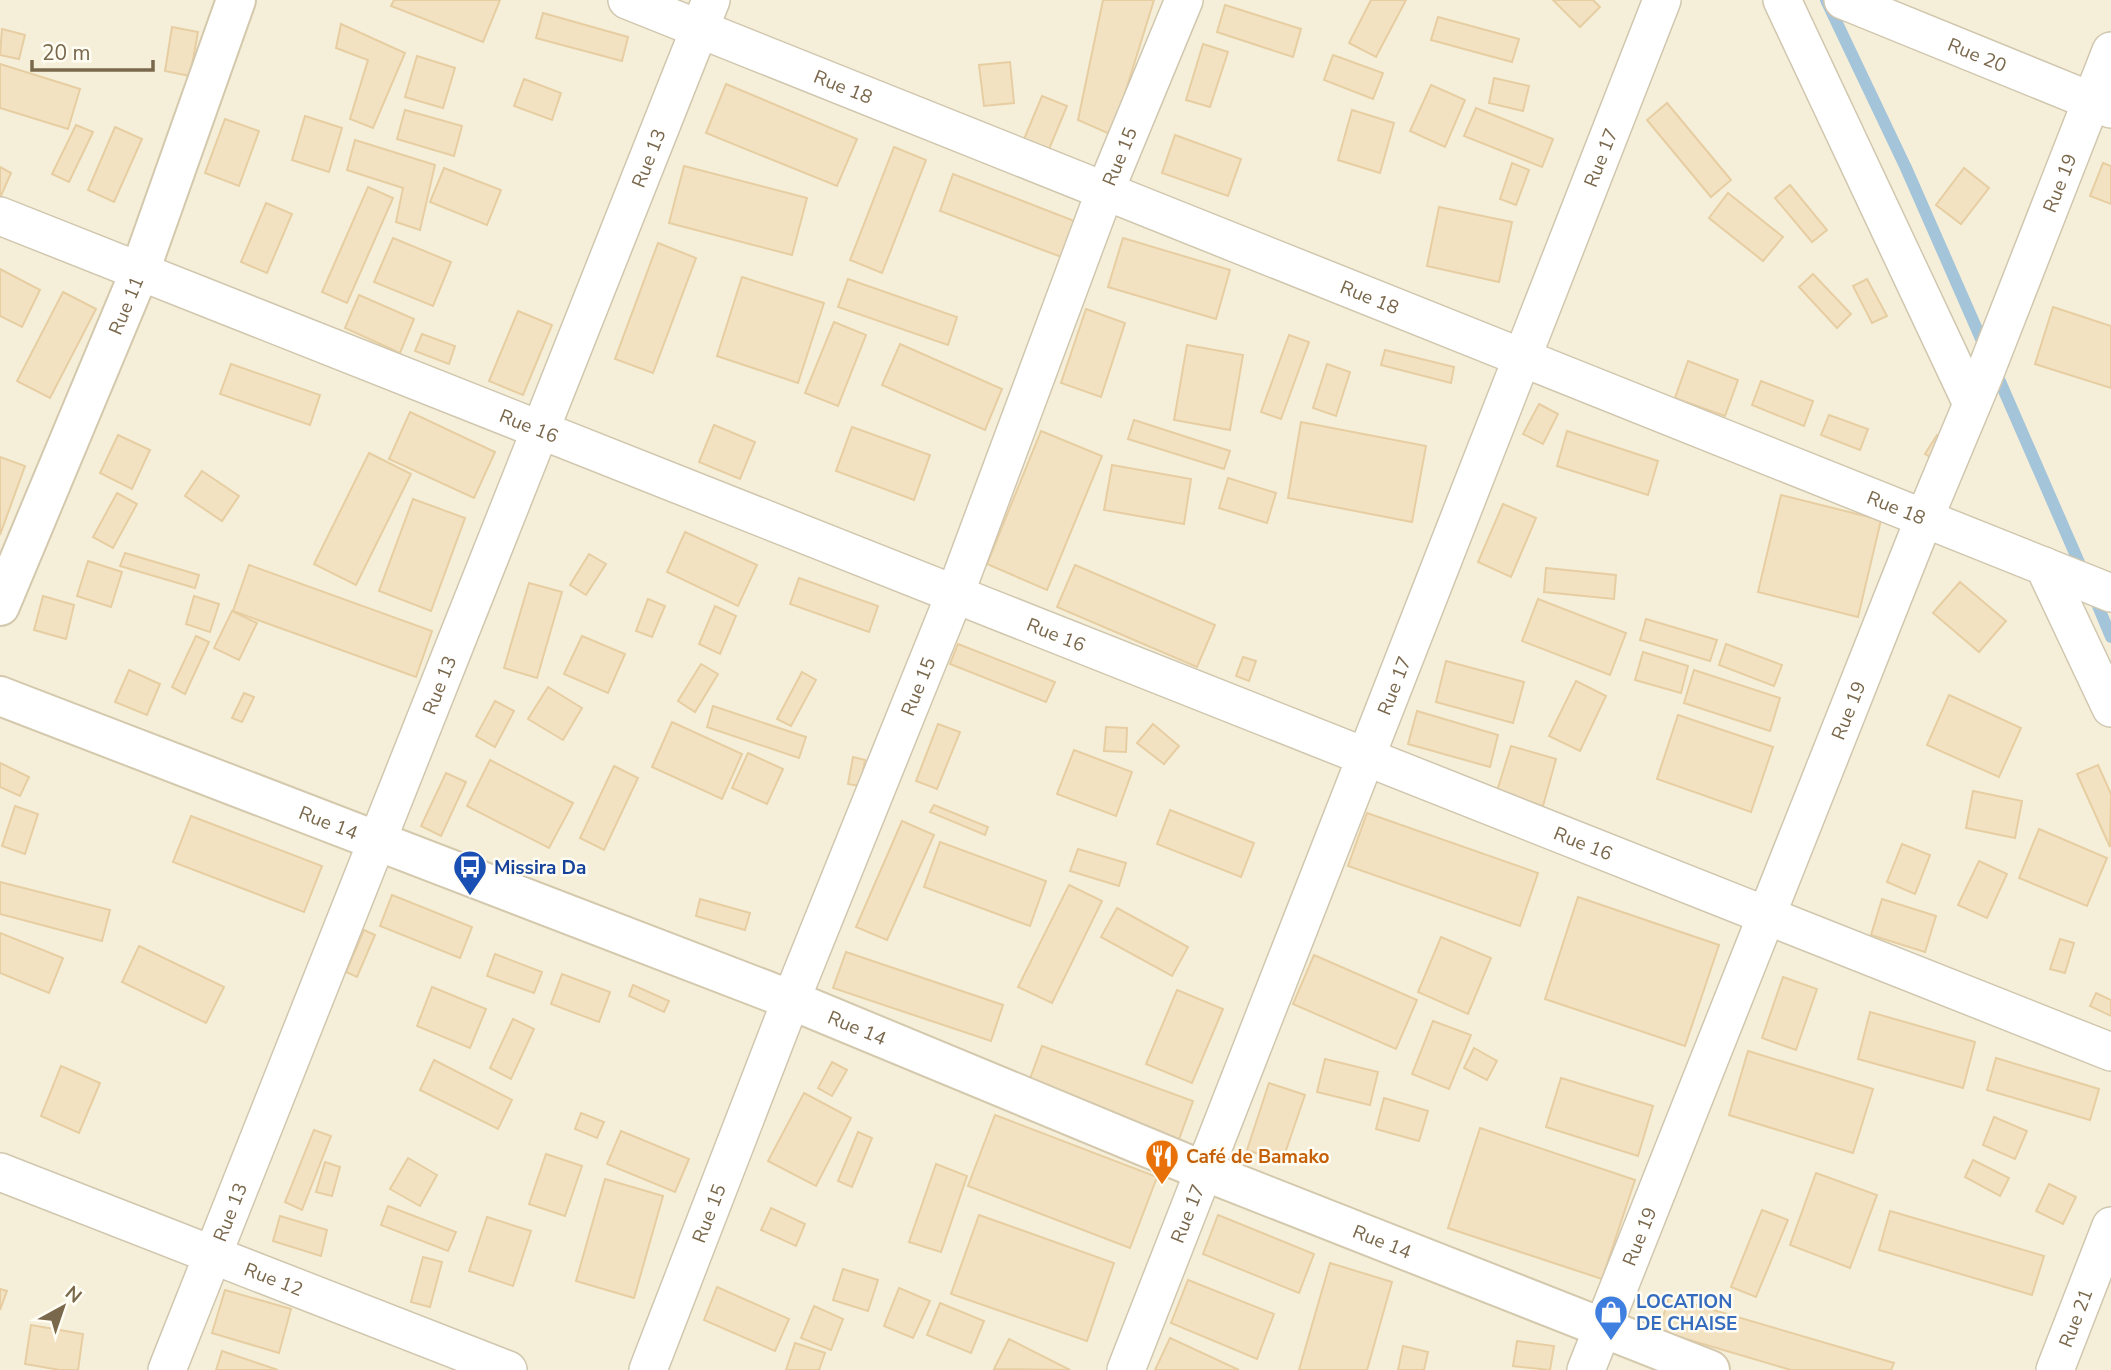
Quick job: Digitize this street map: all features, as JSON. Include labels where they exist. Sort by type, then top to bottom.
[{"type":"street","name":"Rue 11","points":[[0,606],[140,271],[236,0]]},
{"type":"street","name":"Rue 18","points":[[627,0],[705,14],[1105,191],[2111,593]]},
{"type":"street","name":"Rue 15","points":[[648,1370],[791,1000],[955,594],[1105,191],[1184,0]]},
{"type":"street","name":"Rue 17","points":[[1126,1370],[1662,0]]},
{"type":"street","points":[[1782,0],[1977,391]]},
{"type":"street","name":"Rue 20","points":[[1843,0],[2101,105]]},
{"type":"street","name":"Rue 13","points":[[167,1370],[705,14]]},
{"type":"street","name":"Rue 19","points":[[1586,1370],[2010,304],[2101,105],[2111,51]]},
{"type":"street","name":"Rue 16","points":[[0,216],[2111,1052]]},
{"type":"street","points":[[2044,566],[2111,708]]},
{"type":"street","name":"Rue 14","points":[[0,696],[791,1000],[1204,1171],[1710,1370]]},
{"type":"street","name":"Rue 12","points":[[0,1171],[508,1370]]},
{"type":"street","name":"Rue 21","points":[[2055,1370],[2111,1226]]},
{"type":"shaded area","points":[[0,0],[2111,0],[2111,1370],[0,1370]]},
{"type":"building","points":[[394,0],[500,0],[483,42],[391,6]]},
{"type":"building","points":[[1103,0],[1154,0],[1112,135],[1078,120]]},
{"type":"building","points":[[1371,0],[1406,0],[1376,57],[1349,43]]},
{"type":"building","points":[[1553,0],[1593,0],[1600,7],[1580,27]]},
{"type":"building","points":[[1225,5],[1301,29],[1293,57],[1217,32]]},
{"type":"building","points":[[543,13],[628,37],[622,61],[536,38]]},
{"type":"building","points":[[1438,17],[1519,39],[1512,62],[1431,40]]},
{"type":"building","points":[[341,24],[405,53],[373,128],[350,119],[368,60],[336,48]]},
{"type":"building","points":[[172,27],[198,32],[190,76],[165,71]]},
{"type":"building","points":[[2,29],[25,35],[19,59],[0,55]]},
{"type":"building","points":[[1203,44],[1228,52],[1210,107],[1186,100]]},
{"type":"building","points":[[1333,55],[1383,73],[1373,99],[1324,80]]},
{"type":"building","points":[[417,56],[455,68],[443,108],[405,97]]},
{"type":"building","points":[[1010,62],[1014,103],[984,106],[979,65]]},
{"type":"building","points":[[0,64],[80,89],[68,129],[0,108]]},
{"type":"building","points":[[1494,78],[1529,86],[1523,111],[1489,103]]},
{"type":"building","points":[[524,79],[561,93],[552,120],[514,106]]},
{"type":"building","points":[[726,84],[857,139],[837,186],[706,133]]},
{"type":"building","points":[[1431,85],[1465,100],[1445,147],[1410,131]]},
{"type":"building","points":[[1042,96],[1067,106],[1047,154],[1022,144]]},
{"type":"building","points":[[1667,103],[1731,180],[1711,197],[1647,120]]},
{"type":"building","points":[[1476,108],[1553,139],[1542,167],[1464,136]]},
{"type":"building","points":[[405,110],[462,126],[454,156],[397,139]]},
{"type":"building","points":[[1352,110],[1394,123],[1380,173],[1338,160]]},
{"type":"building","points":[[305,116],[342,128],[329,172],[292,160]]},
{"type":"building","points":[[225,119],[259,131],[239,186],[205,173]]},
{"type":"building","points":[[76,125],[93,132],[69,182],[52,174]]},
{"type":"building","points":[[115,127],[142,139],[114,202],[88,190]]},
{"type":"building","points":[[1175,135],[1241,159],[1228,196],[1162,173]]},
{"type":"building","points":[[355,140],[435,165],[420,230],[396,222],[403,188],[347,170]]},
{"type":"building","points":[[894,147],[926,160],[882,273],[850,260]]},
{"type":"building","points":[[1512,163],[1529,170],[1516,205],[1500,199]]},
{"type":"building","points":[[2103,163],[2111,166],[2111,204],[2090,196]]},
{"type":"building","points":[[684,166],[807,198],[792,255],[669,223]]},
{"type":"building","points":[[0,167],[11,173],[0,198]]},
{"type":"building","points":[[444,168],[501,190],[487,225],[430,202]]},
{"type":"building","points":[[1964,168],[1989,188],[1961,224],[1936,205]]},
{"type":"building","points":[[953,174],[1077,222],[1064,258],[940,211]]},
{"type":"building","points":[[1790,185],[1827,230],[1812,242],[1775,198]]},
{"type":"building","points":[[368,187],[393,198],[347,303],[322,292]]},
{"type":"building","points":[[1728,193],[1783,237],[1763,261],[1709,218]]},
{"type":"building","points":[[266,203],[292,214],[267,273],[241,262]]},
{"type":"building","points":[[1439,207],[1512,222],[1499,282],[1427,266]]},
{"type":"building","points":[[393,238],[451,262],[433,306],[374,282]]},
{"type":"building","points":[[1123,238],[1230,270],[1216,319],[1108,287]]},
{"type":"building","points":[[658,243],[696,258],[653,373],[615,359]]},
{"type":"building","points":[[0,269],[40,290],[22,327],[0,316]]},
{"type":"building","points":[[1813,274],[1851,314],[1837,328],[1799,287]]},
{"type":"building","points":[[742,277],[824,303],[798,383],[717,356]]},
{"type":"building","points":[[848,279],[957,317],[948,345],[838,307]]},
{"type":"building","points":[[1867,279],[1887,316],[1872,323],[1853,286]]},
{"type":"building","points":[[63,292],[96,309],[50,398],[17,381]]},
{"type":"building","points":[[359,295],[414,319],[400,353],[345,328]]},
{"type":"building","points":[[2053,307],[2111,326],[2111,388],[2035,364]]},
{"type":"building","points":[[1086,309],[1125,323],[1101,397],[1061,383]]},
{"type":"building","points":[[518,311],[552,325],[523,395],[489,381]]},
{"type":"building","points":[[834,322],[866,335],[838,406],[805,393]]},
{"type":"building","points":[[422,334],[455,346],[449,364],[415,351]]},
{"type":"building","points":[[1289,335],[1309,342],[1281,419],[1261,412]]},
{"type":"building","points":[[900,344],[1002,389],[985,430],[882,385]]},
{"type":"building","points":[[1187,345],[1243,355],[1230,430],[1174,420]]},
{"type":"building","points":[[1385,350],[1454,367],[1451,383],[1381,365]]},
{"type":"building","points":[[1688,361],[1738,380],[1725,416],[1675,398]]},
{"type":"building","points":[[231,364],[320,395],[310,425],[220,394]]},
{"type":"building","points":[[1327,364],[1350,372],[1336,416],[1313,408]]},
{"type":"building","points":[[1761,381],[1813,401],[1804,426],[1752,405]]},
{"type":"building","points":[[1539,404],[1558,414],[1543,444],[1523,434]]},
{"type":"building","points":[[410,412],[495,452],[474,498],[389,459]]},
{"type":"building","points":[[1829,415],[1868,429],[1860,450],[1821,435]]},
{"type":"building","points":[[1134,420],[1230,451],[1224,469],[1128,439]]},
{"type":"building","points":[[1301,422],[1426,446],[1412,522],[1288,498]]},
{"type":"building","points":[[714,425],[755,442],[740,479],[699,462]]},
{"type":"building","points":[[852,427],[930,455],[914,500],[836,471]]},
{"type":"building","points":[[1041,431],[1102,456],[1047,590],[987,564]]},
{"type":"building","points":[[1567,431],[1658,461],[1648,495],[1557,466]]},
{"type":"building","points":[[118,435],[150,450],[132,489],[100,473]]},
{"type":"building","points":[[1937,435],[1954,445],[1941,464],[1925,454]]},
{"type":"building","points":[[369,453],[411,474],[356,585],[314,564]]},
{"type":"building","points":[[0,457],[25,466],[0,535]]},
{"type":"building","points":[[1112,465],[1191,479],[1184,524],[1104,510]]},
{"type":"building","points":[[202,471],[239,496],[222,521],[185,496]]},
{"type":"building","points":[[1228,478],[1276,493],[1267,523],[1219,508]]},
{"type":"building","points":[[117,493],[137,504],[113,548],[93,537]]},
{"type":"building","points":[[1781,495],[1881,520],[1858,617],[1758,592]]},
{"type":"building","points":[[413,499],[465,518],[431,611],[379,591]]},
{"type":"building","points":[[1503,504],[1536,518],[1511,577],[1478,562]]},
{"type":"building","points":[[685,532],[757,565],[738,606],[667,572]]},
{"type":"building","points":[[125,553],[199,575],[195,588],[120,566]]},
{"type":"building","points":[[589,554],[606,564],[586,595],[570,585]]},
{"type":"building","points":[[88,561],[122,572],[111,607],[77,596]]},
{"type":"building","points":[[249,565],[432,631],[416,677],[233,611]]},
{"type":"building","points":[[1075,565],[1215,625],[1197,667],[1057,607]]},
{"type":"building","points":[[1546,568],[1616,575],[1614,599],[1544,592]]},
{"type":"building","points":[[799,578],[878,606],[869,632],[790,604]]},
{"type":"building","points":[[1960,582],[2006,621],[1979,652],[1933,613]]},
{"type":"building","points":[[529,583],[562,592],[537,678],[504,668]]},
{"type":"building","points":[[43,596],[74,605],[66,639],[34,630]]},
{"type":"building","points":[[194,596],[219,604],[210,632],[186,624]]},
{"type":"building","points":[[648,599],[665,606],[652,637],[636,631]]},
{"type":"building","points":[[1538,599],[1626,633],[1610,675],[1522,641]]},
{"type":"building","points":[[715,606],[736,616],[720,654],[699,644]]},
{"type":"building","points":[[232,611],[257,623],[239,660],[214,648]]},
{"type":"building","points":[[1646,619],[1717,640],[1710,661],[1640,640]]},
{"type":"building","points":[[196,636],[209,642],[185,694],[172,687]]},
{"type":"building","points":[[582,636],[625,654],[608,693],[564,674]]},
{"type":"building","points":[[958,644],[1055,682],[1046,702],[950,664]]},
{"type":"building","points":[[1726,644],[1782,665],[1774,686],[1719,665]]},
{"type":"building","points":[[1643,652],[1688,666],[1681,693],[1635,680]]},
{"type":"building","points":[[1243,657],[1256,661],[1249,681],[1236,676]]},
{"type":"building","points":[[1446,661],[1524,682],[1513,723],[1436,702]]},
{"type":"building","points":[[701,664],[718,674],[695,712],[678,701]]},
{"type":"building","points":[[129,670],[160,684],[147,715],[115,702]]},
{"type":"building","points":[[1694,670],[1780,698],[1770,731],[1684,703]]},
{"type":"building","points":[[802,672],[816,680],[791,726],[777,719]]},
{"type":"building","points":[[1576,681],[1606,696],[1580,751],[1549,736]]},
{"type":"building","points":[[548,687],[582,708],[563,740],[528,719]]},
{"type":"building","points":[[244,693],[254,697],[242,722],[232,718]]},
{"type":"building","points":[[1949,695],[2021,728],[1999,777],[1927,745]]},
{"type":"building","points":[[495,701],[514,711],[495,747],[476,736]]},
{"type":"building","points":[[713,706],[806,737],[799,758],[707,727]]},
{"type":"building","points":[[1417,711],[1498,735],[1490,767],[1408,744]]},
{"type":"building","points":[[1678,715],[1773,747],[1751,812],[1657,779]]},
{"type":"building","points":[[672,722],[742,754],[722,799],[652,767]]},
{"type":"building","points":[[938,724],[960,732],[937,789],[916,781]]},
{"type":"building","points":[[1153,724],[1179,746],[1164,764],[1137,743]]},
{"type":"building","points":[[1106,727],[1127,728],[1126,752],[1104,751]]},
{"type":"building","points":[[1511,746],[1556,759],[1543,806],[1497,791]]},
{"type":"building","points":[[1074,750],[1132,772],[1116,816],[1057,794]]},
{"type":"building","points":[[748,753],[783,769],[767,804],[732,788]]},
{"type":"building","points":[[853,757],[865,760],[860,786],[848,784]]},
{"type":"building","points":[[490,760],[573,803],[549,848],[467,806]]},
{"type":"building","points":[[0,763],[29,777],[20,796],[0,787]]},
{"type":"building","points":[[2098,765],[2111,794],[2110,847],[2077,774]]},
{"type":"building","points":[[614,766],[638,778],[604,850],[580,838]]},
{"type":"building","points":[[446,773],[466,782],[441,836],[421,826]]},
{"type":"building","points":[[1973,791],[2022,801],[2015,838],[1966,828]]},
{"type":"building","points":[[934,805],[988,827],[985,835],[930,812]]},
{"type":"building","points":[[15,806],[38,814],[25,854],[2,846]]},
{"type":"building","points":[[1170,810],[1254,843],[1241,877],[1157,844]]},
{"type":"building","points":[[1367,813],[1538,873],[1520,926],[1348,866]]},
{"type":"building","points":[[191,816],[322,866],[304,912],[173,862]]},
{"type":"building","points":[[902,821],[934,835],[887,940],[856,927]]},
{"type":"building","points":[[2039,829],[2107,858],[2087,906],[2019,878]]},
{"type":"building","points":[[940,842],[1046,881],[1030,926],[924,887]]},
{"type":"building","points":[[1902,844],[1930,855],[1915,894],[1887,882]]},
{"type":"building","points":[[1078,849],[1126,863],[1119,886],[1070,871]]},
{"type":"building","points":[[1979,861],[2007,874],[1987,918],[1958,905]]},
{"type":"building","points":[[0,882],[110,910],[102,941],[0,914]]},
{"type":"building","points":[[1069,885],[1102,901],[1052,1003],[1018,987]]},
{"type":"building","points":[[392,895],[472,927],[460,958],[380,926]]},
{"type":"building","points":[[1578,897],[1719,945],[1685,1046],[1545,999]]},
{"type":"building","points":[[700,899],[750,913],[745,930],[696,916]]},
{"type":"building","points":[[1882,899],[1936,916],[1925,952],[1871,935]]},
{"type":"building","points":[[1117,908],[1188,947],[1172,976],[1101,937]]},
{"type":"building","points":[[364,930],[375,935],[357,977],[346,972]]},
{"type":"building","points":[[0,933],[63,958],[49,993],[0,973]]},
{"type":"building","points":[[1441,937],[1491,958],[1468,1014],[1418,992]]},
{"type":"building","points":[[2060,939],[2074,943],[2065,973],[2050,969]]},
{"type":"building","points":[[139,946],[224,987],[206,1023],[122,982]]},
{"type":"building","points":[[846,952],[1003,1005],[991,1041],[833,988]]},
{"type":"building","points":[[495,954],[542,972],[534,993],[487,976]]},
{"type":"building","points":[[1314,955],[1417,1000],[1396,1049],[1293,1004]]},
{"type":"building","points":[[562,974],[610,992],[599,1022],[551,1004]]},
{"type":"building","points":[[1783,977],[1817,989],[1796,1050],[1762,1038]]},
{"type":"building","points":[[633,985],[669,1001],[664,1012],[629,996]]},
{"type":"building","points":[[432,987],[486,1009],[470,1048],[417,1026]]},
{"type":"building","points":[[1177,990],[1223,1009],[1192,1083],[1146,1064]]},
{"type":"building","points":[[2096,993],[2111,1000],[2111,1016],[2090,1006]]},
{"type":"building","points":[[1870,1012],[1975,1042],[1963,1088],[1858,1059]]},
{"type":"building","points":[[513,1019],[534,1029],[511,1079],[490,1068]]},
{"type":"building","points":[[1433,1021],[1471,1035],[1449,1089],[1412,1074]]},
{"type":"building","points":[[1042,1046],[1193,1101],[1175,1150],[1024,1095]]},
{"type":"building","points":[[1474,1048],[1497,1061],[1487,1080],[1464,1068]]},
{"type":"building","points":[[1748,1051],[1873,1089],[1853,1153],[1729,1115]]},
{"type":"building","points":[[1996,1058],[2099,1089],[2090,1120],[1987,1090]]},
{"type":"building","points":[[1325,1059],[1378,1072],[1370,1105],[1317,1092]]},
{"type":"building","points":[[434,1060],[512,1100],[498,1129],[420,1090]]},
{"type":"building","points":[[832,1062],[847,1070],[832,1096],[818,1088]]},
{"type":"building","points":[[61,1066],[100,1083],[79,1133],[41,1116]]},
{"type":"building","points":[[1561,1078],[1653,1106],[1638,1156],[1546,1127]]},
{"type":"building","points":[[1269,1083],[1305,1095],[1282,1162],[1247,1150]]},
{"type":"building","points":[[804,1093],[851,1118],[816,1186],[768,1161]]},
{"type":"building","points":[[1384,1098],[1428,1111],[1419,1141],[1376,1129]]},
{"type":"building","points":[[581,1113],[604,1122],[597,1138],[575,1129]]},
{"type":"building","points":[[995,1115],[1157,1177],[1130,1248],[968,1186]]},
{"type":"building","points":[[1994,1117],[2027,1131],[2015,1159],[1983,1145]]},
{"type":"building","points":[[1480,1128],[1635,1180],[1602,1279],[1448,1228]]},
{"type":"building","points":[[314,1130],[331,1136],[302,1210],[285,1202]]},
{"type":"building","points":[[621,1131],[689,1159],[675,1192],[607,1164]]},
{"type":"building","points":[[858,1132],[872,1138],[852,1187],[838,1181]]},
{"type":"building","points":[[546,1154],[582,1166],[565,1216],[529,1204]]},
{"type":"building","points":[[408,1158],[437,1175],[420,1206],[390,1189]]},
{"type":"building","points":[[1973,1160],[2009,1178],[2000,1196],[1965,1177]]},
{"type":"building","points":[[325,1162],[340,1167],[332,1196],[316,1192]]},
{"type":"building","points":[[936,1164],[967,1176],[941,1252],[909,1242]]},
{"type":"building","points":[[1816,1173],[1877,1195],[1850,1268],[1790,1245]]},
{"type":"building","points":[[605,1179],[663,1196],[634,1298],[576,1281]]},
{"type":"building","points":[[2049,1184],[2076,1197],[2063,1224],[2036,1211]]},
{"type":"building","points":[[388,1206],[456,1232],[448,1251],[381,1225]]},
{"type":"building","points":[[771,1208],[805,1224],[796,1246],[761,1230]]},
{"type":"building","points":[[1762,1210],[1788,1220],[1756,1297],[1731,1287]]},
{"type":"building","points":[[1890,1211],[2044,1256],[2032,1295],[1879,1250]]},
{"type":"building","points":[[979,1215],[1114,1263],[1087,1341],[951,1294]]},
{"type":"building","points":[[1218,1215],[1314,1254],[1299,1293],[1203,1254]]},
{"type":"building","points":[[280,1216],[327,1230],[321,1256],[273,1241]]},
{"type":"building","points":[[487,1217],[531,1231],[513,1286],[469,1271]]},
{"type":"building","points":[[423,1257],[442,1262],[430,1307],[411,1302]]},
{"type":"building","points":[[1330,1263],[1392,1282],[1367,1370],[1299,1370]]},
{"type":"building","points":[[843,1269],[878,1280],[868,1311],[833,1300]]},
{"type":"building","points":[[1188,1280],[1274,1314],[1257,1359],[1171,1323]]},
{"type":"building","points":[[717,1287],[789,1319],[775,1351],[704,1320]]},
{"type":"building","points":[[899,1288],[930,1301],[913,1338],[884,1326]]},
{"type":"building","points":[[0,1289],[7,1291],[0,1310]]},
{"type":"building","points":[[225,1290],[291,1309],[279,1353],[212,1333]]},
{"type":"building","points":[[1669,1297],[1894,1363],[1891,1370],[1791,1370],[1659,1331]]},
{"type":"building","points":[[940,1303],[984,1321],[971,1353],[927,1335]]},
{"type":"building","points":[[814,1306],[843,1319],[831,1350],[801,1338]]},
{"type":"building","points":[[31,1325],[83,1334],[78,1370],[25,1364]]},
{"type":"building","points":[[1170,1338],[1239,1370],[1155,1370]]},
{"type":"building","points":[[1009,1339],[1070,1370],[994,1369]]},
{"type":"building","points":[[1517,1341],[1554,1346],[1550,1370],[1513,1366]]},
{"type":"building","points":[[795,1343],[825,1353],[819,1370],[786,1370]]},
{"type":"building","points":[[1403,1346],[1428,1352],[1424,1370],[1398,1370]]},
{"type":"building","points":[[222,1351],[278,1370],[216,1370]]},
{"type":"waterway","points":[[1826,0],[1906,168],[1986,350]]},
{"type":"waterway","points":[[1995,370],[2084,574]]},
{"type":"waterway","points":[[2093,594],[2111,637]]},
{"type":"place","name":"Missira Da","points":[[470,897]]},
{"type":"place","name":"Café de Bamako","points":[[1162,1186]]},
{"type":"place","name":"LOCATION DE CHAISE","points":[[1611,1342]]}]
